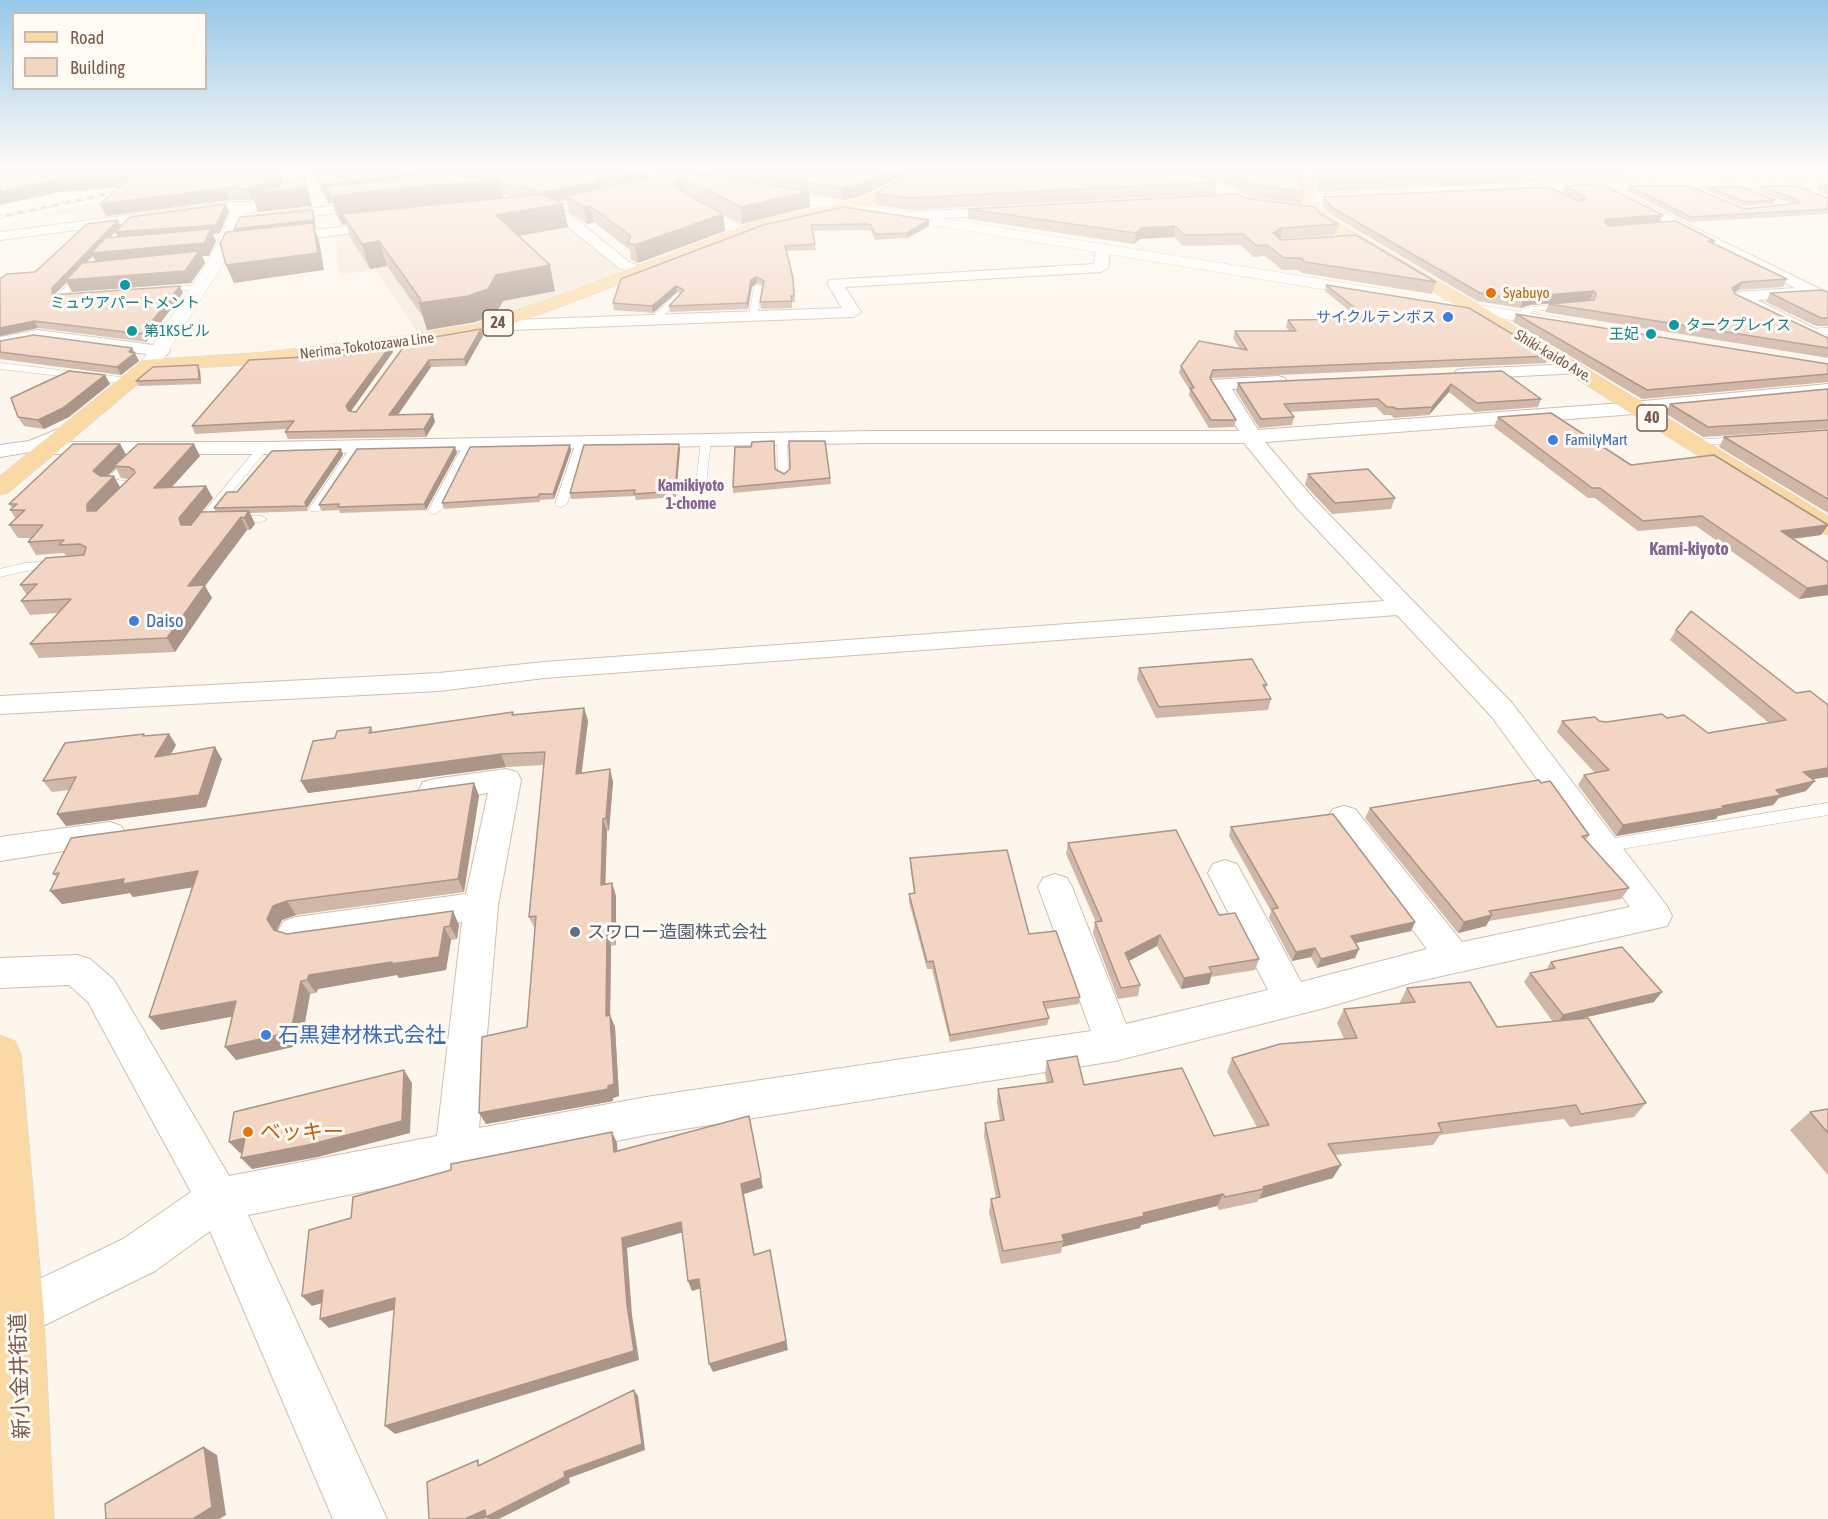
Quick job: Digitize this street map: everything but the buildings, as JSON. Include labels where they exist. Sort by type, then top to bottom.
[{"type":"main road","name":"Nerima-Tokotozawa Line","points":[[155,358],[267,358],[451,335],[500,323],[714,241]]},
{"type":"main road","name":"Shiki-kaido Ave.","points":[[1359,241],[1574,369],[1828,527]]},
{"type":"main road","points":[[0,488],[51,448],[155,358]]},
{"type":"main road","name":"新小金井街道","points":[[0,1054],[9,1319],[25,1519]]},
{"type":"street","points":[[0,342],[39,335],[155,358],[200,287],[224,243],[233,241]]},
{"type":"street","points":[[594,241],[624,265],[638,270]]},
{"type":"street","points":[[1065,241],[1396,296]]},
{"type":"street","points":[[1714,241],[1821,292]]},
{"type":"street","points":[[500,323],[512,325],[653,321],[853,312],[835,284],[1101,268],[1103,247]]},
{"type":"street","points":[[1821,292],[1738,297],[1828,342]]},
{"type":"street","points":[[1431,302],[1582,327]]},
{"type":"street","points":[[1443,375],[1574,369]]},
{"type":"street","points":[[9,1319],[139,1256],[218,1199],[646,1116],[1115,1044],[1454,958],[1655,916],[1502,710],[1305,503],[1250,437],[1248,429],[1219,384],[1301,381]]},
{"type":"street","points":[[51,448],[263,448],[782,439],[1250,437],[1622,409],[1634,406],[1828,390]]},
{"type":"street","points":[[0,451],[33,447],[76,427]]},
{"type":"street","points":[[0,705],[439,682],[544,670],[1406,608]]},
{"type":"street","points":[[400,795],[506,780],[481,906],[456,1153]]},
{"type":"street","points":[[1344,817],[1454,958]]},
{"type":"street","points":[[0,849],[140,830]]},
{"type":"street","points":[[1225,873],[1292,1000]]},
{"type":"street","points":[[1055,887],[1115,1044]]},
{"type":"street","points":[[296,931],[481,906]]},
{"type":"street","points":[[0,973],[77,970],[101,991],[218,1199],[360,1519]]},
{"type":"lane","points":[[83,297],[60,298],[86,271],[97,270]]},
{"type":"lane","points":[[153,291],[200,287]]},
{"type":"lane","points":[[753,317],[758,287]]},
{"type":"lane","points":[[653,321],[679,296]]},
{"type":"lane","points":[[1523,317],[1524,312],[1531,309],[1576,305]]},
{"type":"lane","points":[[1810,332],[1828,331]]},
{"type":"lane","points":[[398,357],[408,341]]},
{"type":"lane","points":[[0,366],[128,381]]},
{"type":"lane","points":[[782,439],[783,475]]},
{"type":"lane","points":[[1693,443],[1752,439]]},
{"type":"lane","points":[[700,494],[706,440]]},
{"type":"lane","points":[[561,504],[581,442]]},
{"type":"lane","points":[[434,511],[469,444]]},
{"type":"lane","points":[[315,508],[357,446]]},
{"type":"lane","points":[[121,498],[135,484],[107,483],[145,448]]},
{"type":"lane","points":[[192,534],[215,520],[263,448]]},
{"type":"lane","points":[[215,520],[261,519]]},
{"type":"lane","points":[[0,573],[25,567],[67,564]]},
{"type":"lane","points":[[1603,846],[1828,809]]},
{"type":"shaded area","points":[[336,241],[587,241],[621,269],[489,320],[419,334],[375,270],[339,275]]},
{"type":"place","name":"ミュウアパートメント","points":[[125,285]]},
{"type":"place","name":"Syabuyo","points":[[1491,293]]},
{"type":"place","name":"サイクルテンボス","points":[[1448,317]]},
{"type":"place","name":"タークプレイス","points":[[1674,325]]},
{"type":"place","name":"第1KSビル","points":[[132,331]]},
{"type":"place","name":"王妃","points":[[1651,334]]},
{"type":"place","name":"FamilyMart","points":[[1553,440]]},
{"type":"place","name":"Daiso","points":[[134,621]]},
{"type":"place","name":"スワロー造園株式会社","points":[[575,932]]},
{"type":"place","name":"石黒建材株式会社","points":[[266,1035]]},
{"type":"place","name":"ベッキー","points":[[248,1132]]},
{"type":"district","name":"Kamikiyoto 1-chome","points":[[691,495]]},
{"type":"district","name":"Kami-kiyoto","points":[[1689,549]]}]
